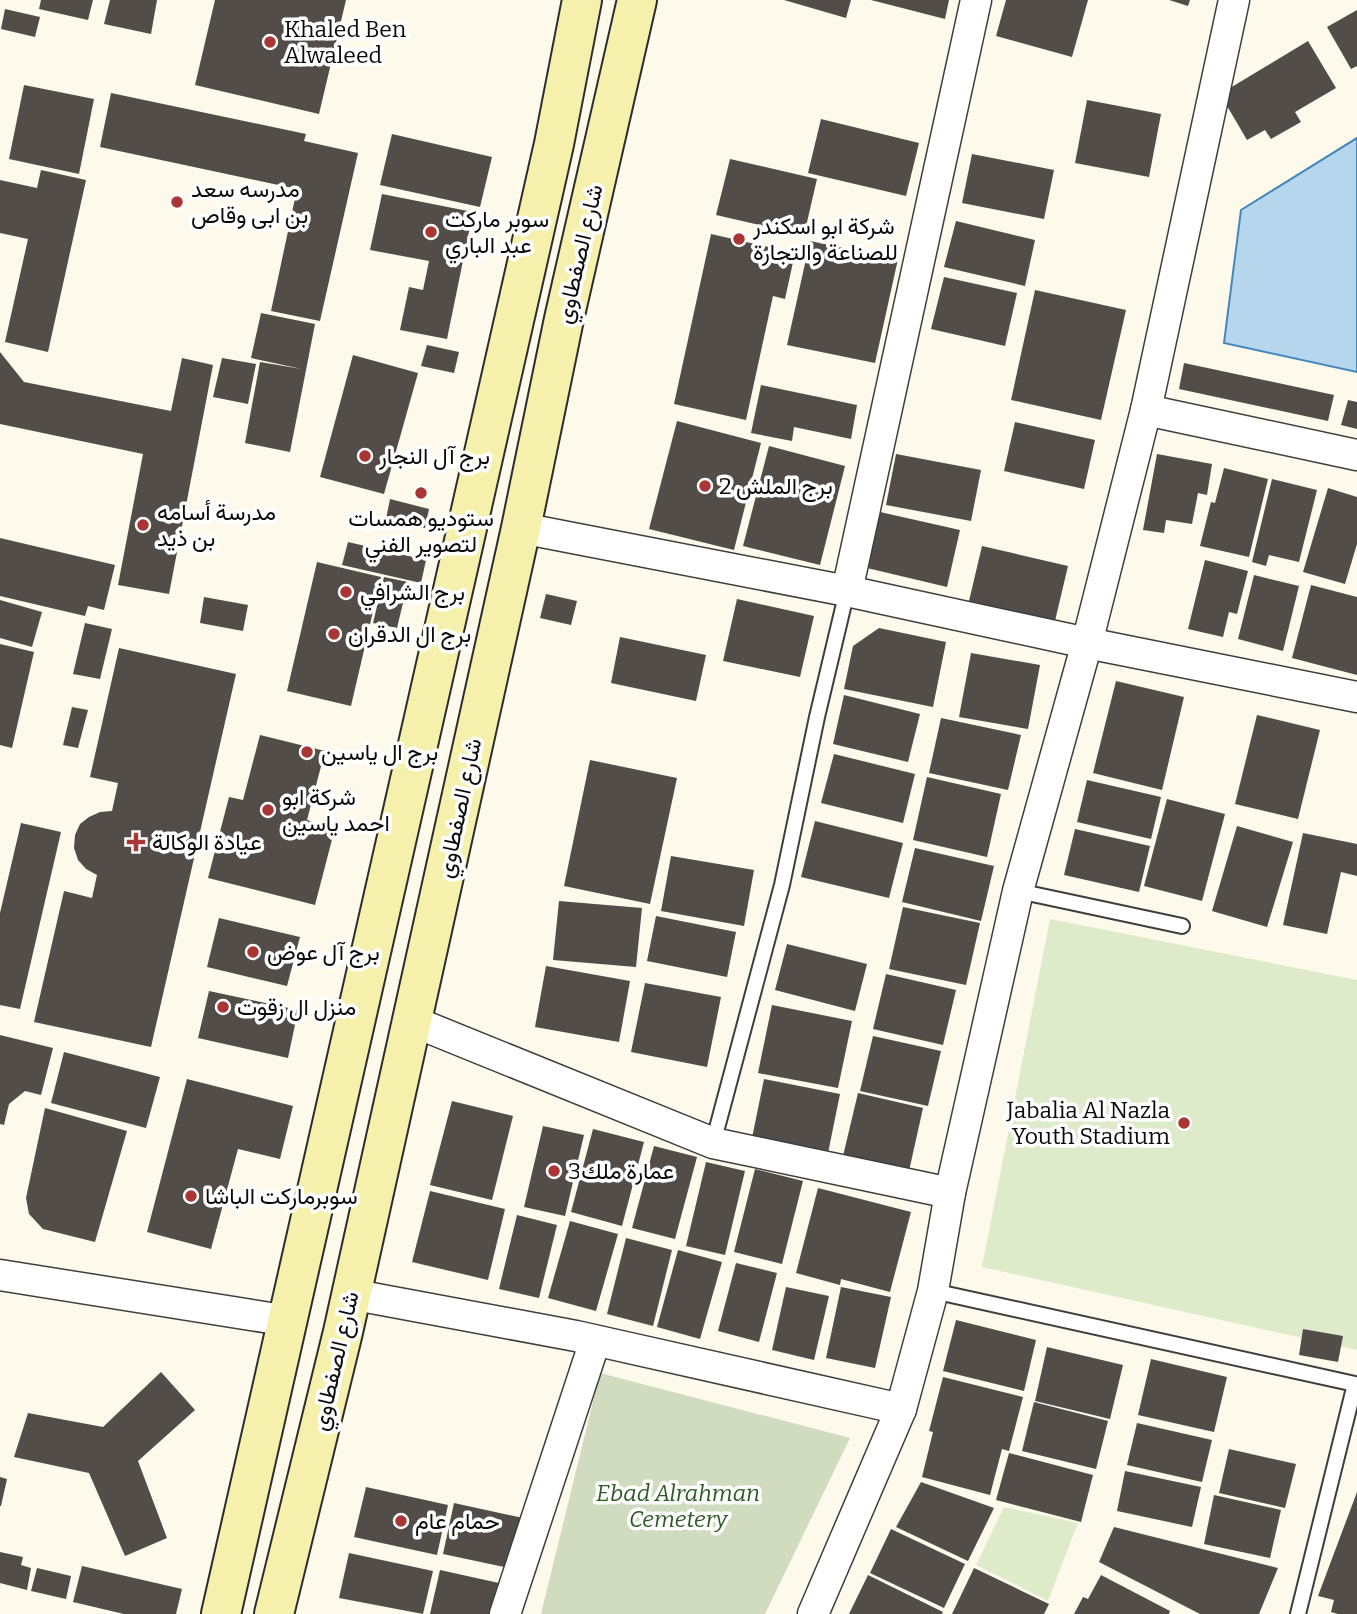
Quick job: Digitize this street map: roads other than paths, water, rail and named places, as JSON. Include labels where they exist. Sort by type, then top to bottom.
[{"type":"main road","points":[[221,1614],[554,144],[582,0]]},
{"type":"main road","name":"شارع الصفطاوي","points":[[274,1614],[412,1021],[521,528],[564,319],[637,0]]},
{"type":"street","points":[[847,591],[976,0]]},
{"type":"street","points":[[813,1614],[901,1409],[933,1291],[950,1193],[1018,891],[1087,643],[1146,410],[1234,0]]},
{"type":"street","points":[[1146,410],[1357,455]]},
{"type":"street","points":[[521,528],[847,591],[1357,697]]},
{"type":"street","points":[[412,1021],[713,1143],[950,1193]]},
{"type":"street","points":[[0,1275],[289,1321]]},
{"type":"street","points":[[350,1294],[595,1341],[901,1409]]},
{"type":"street","points":[[505,1614],[595,1341]]},
{"type":"lane","points":[[713,1143],[782,885],[847,591]]},
{"type":"lane","points":[[1018,891],[1182,926]]},
{"type":"lane","points":[[933,1291],[1355,1384],[1298,1614]]},
{"type":"water","points":[[1357,138],[1357,372],[1224,343],[1241,210]]},
{"type":"place","name":"Khaled Ben Alwaleed","points":[[270,42]]},
{"type":"place","name":"مدرسه سعد بن ابى وقاص","points":[[177,202]]},
{"type":"place","name":"سوبر ماركت عبد الباري","points":[[431,232]]},
{"type":"place","name":"شركة ابو اسكندر للصناعة والتجارة","points":[[739,239]]},
{"type":"place","name":"برج آل النجار","points":[[365,456]]},
{"type":"place","name":"برج الملش 2","points":[[705,486]]},
{"type":"place","name":"ستوديو همسات لتصوير الفني","points":[[421,493]]},
{"type":"place","name":"مدرسة أسامه بن ذيد","points":[[143,525]]},
{"type":"place","name":"برج الشرافي","points":[[346,592]]},
{"type":"place","name":"برج ال الدقران","points":[[334,634]]},
{"type":"place","name":"برج ال ياسين","points":[[307,752]]},
{"type":"place","name":"شركة ابو احمد ياسين","points":[[268,810]]},
{"type":"place","name":"عيادة الوكالة","points":[[136,842]]},
{"type":"place","name":"برج آل عوض","points":[[253,952]]},
{"type":"place","name":"منزل ال زقوت","points":[[223,1007]]},
{"type":"place","name":"Jabalia Al Nazla Youth Stadium","points":[[1184,1123]]},
{"type":"place","name":"عمارة ملك3","points":[[554,1171]]},
{"type":"place","name":"سوبرماركت الباشا","points":[[191,1196]]},
{"type":"place","name":"حمام عام","points":[[401,1521]]},
{"type":"park label","name":"Ebad Alrahman Cemetery","points":[[678,1506]]}]
